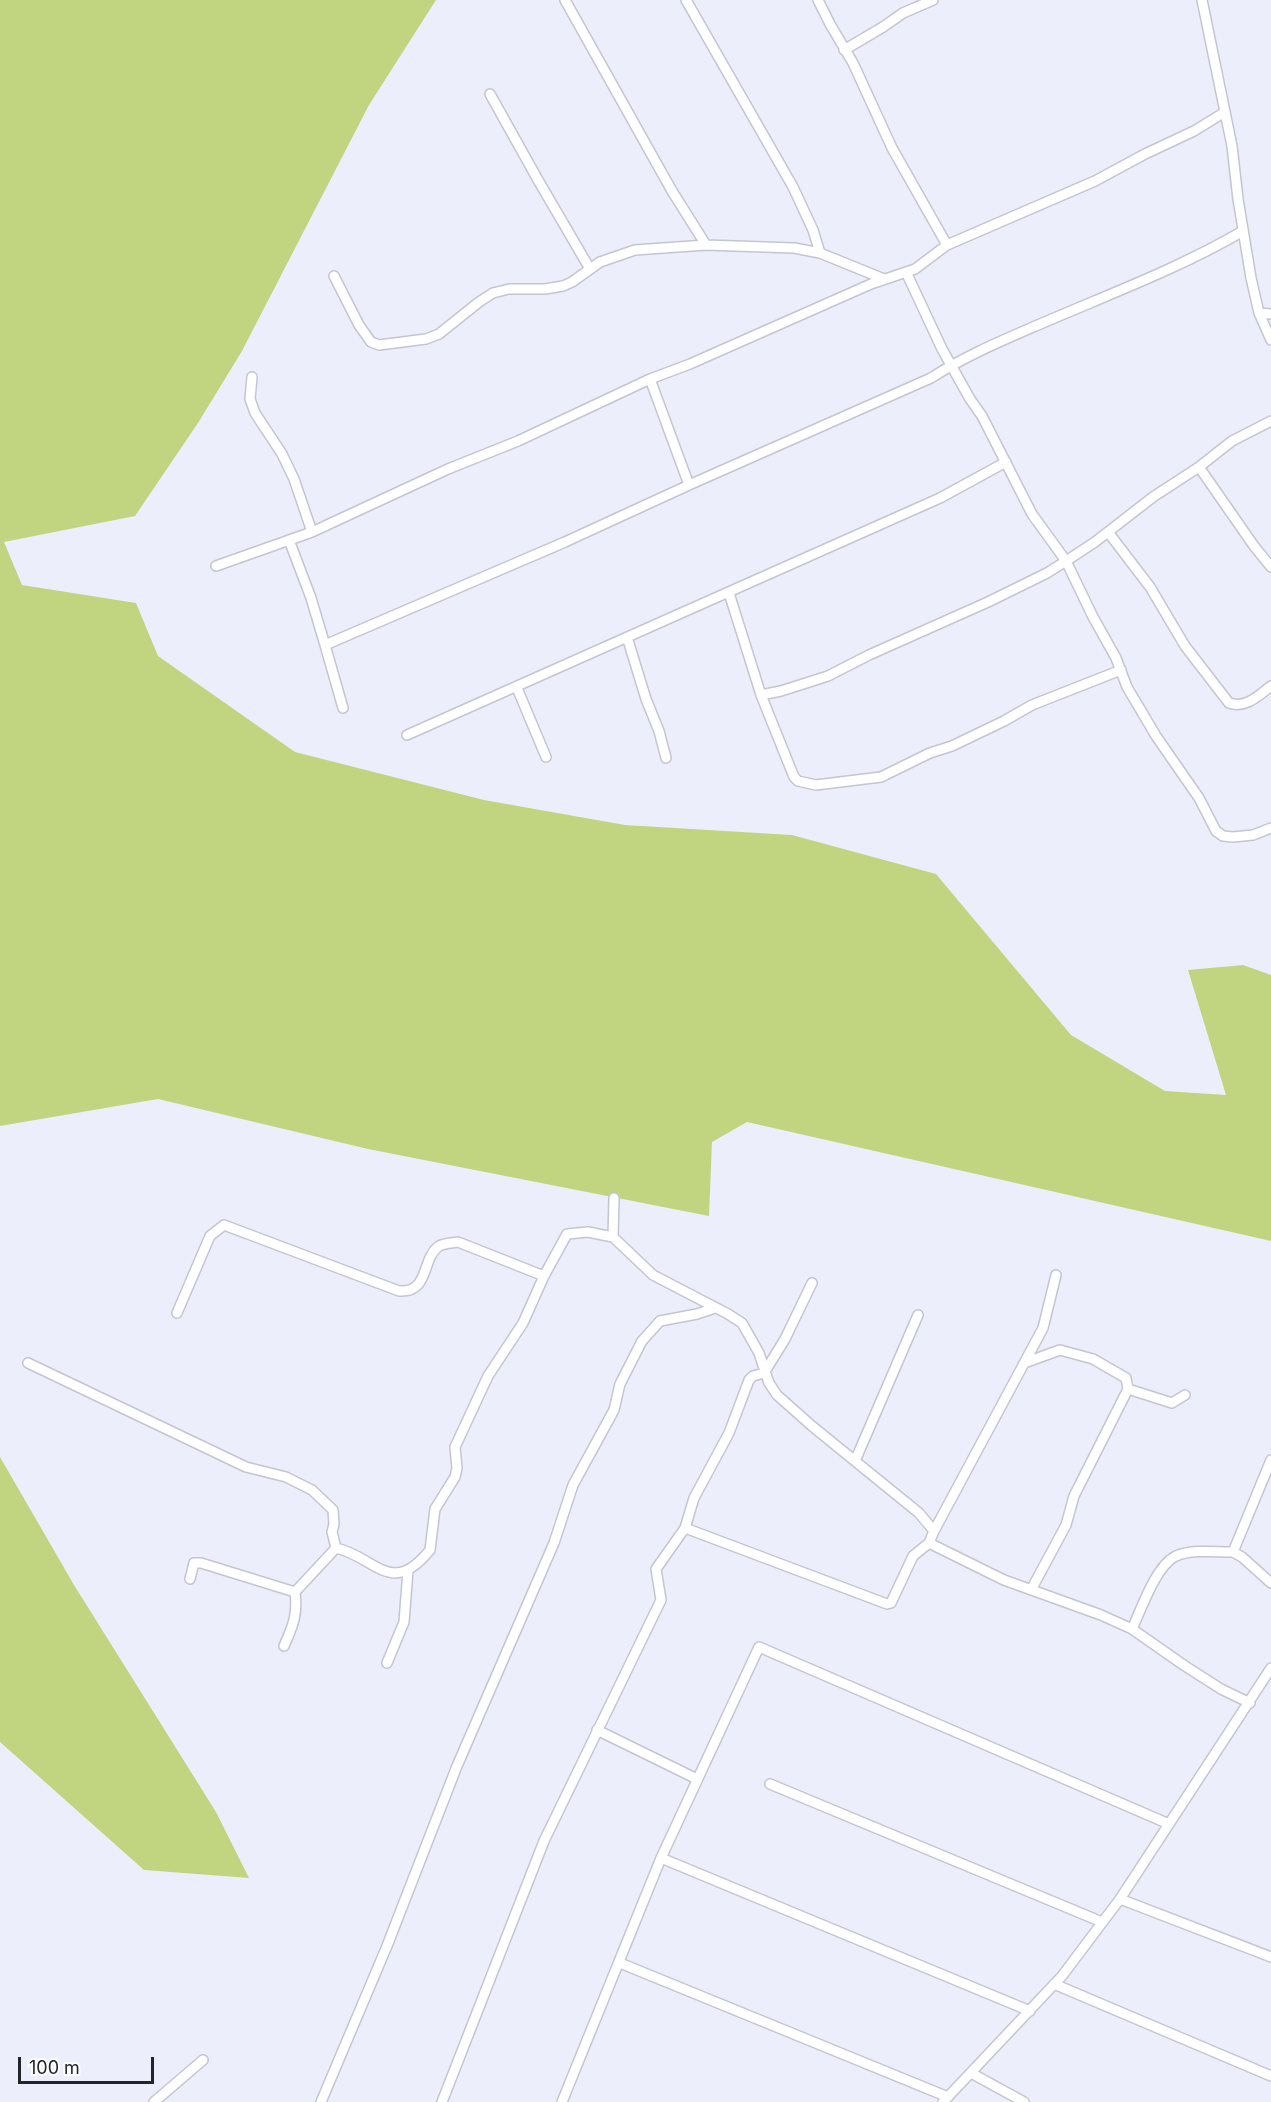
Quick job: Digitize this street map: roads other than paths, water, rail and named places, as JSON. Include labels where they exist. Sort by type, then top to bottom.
[{"type":"street","points":[[565,0],[672,191],[706,245]]},
{"type":"street","points":[[686,0],[793,187],[813,231],[820,253]]},
{"type":"street","points":[[818,0],[853,63],[892,148],[947,245]]},
{"type":"street","points":[[844,50],[903,13],[933,0]]},
{"type":"street","points":[[1202,0],[1232,146],[1251,278],[1259,313],[1271,340]]},
{"type":"street","points":[[490,94],[590,269]]},
{"type":"street","points":[[216,566],[312,532],[448,468],[518,441],[650,379],[690,364],[884,279],[906,272],[928,261],[947,245],[1095,182],[1144,154],[1194,131],[1225,112]]},
{"type":"street","points":[[326,645],[565,542],[689,484],[931,378],[951,365],[997,343],[1164,272],[1243,231]]},
{"type":"street","points":[[334,276],[359,325],[371,342],[379,345],[426,339],[439,334],[493,293],[508,289],[545,289],[563,286],[609,258],[635,250],[706,245],[794,248],[820,253],[884,279]]},
{"type":"street","points":[[906,272],[951,365],[982,416],[1032,514],[1066,561],[1121,669],[1127,687],[1156,736],[1199,798],[1216,831],[1223,836],[1233,837],[1253,835],[1271,828]]},
{"type":"street","points":[[1259,313],[1271,314]]},
{"type":"street","points":[[252,377],[250,399],[255,413],[282,454],[294,479],[312,532]]},
{"type":"street","points":[[650,379],[689,484]]},
{"type":"street","points":[[761,695],[782,691],[828,676],[1047,573],[1108,532],[1153,496],[1199,467],[1232,441],[1271,421]]},
{"type":"street","points":[[407,735],[940,498],[1006,462]]},
{"type":"street","points":[[1199,467],[1271,567]]},
{"type":"street","points":[[1108,532],[1150,587],[1185,646],[1229,703],[1235,705],[1257,698],[1271,686]]},
{"type":"street","points":[[289,540],[311,598],[343,708]]},
{"type":"street","points":[[729,593],[761,695],[794,777],[798,781],[816,785],[881,777],[930,753],[952,746],[1032,705],[1121,669]]},
{"type":"street","points":[[627,637],[666,758]]},
{"type":"street","points":[[516,688],[546,757]]},
{"type":"street","points":[[613,1237],[614,1198]]},
{"type":"street","points":[[177,1313],[210,1236],[224,1225],[399,1291],[411,1290],[419,1284],[434,1251],[439,1246],[458,1242],[544,1276]]},
{"type":"street","points":[[336,1548],[351,1552],[376,1569],[387,1573],[408,1570],[430,1551],[435,1509],[455,1477],[457,1468],[455,1447],[488,1376],[523,1323],[544,1276],[567,1234],[588,1232],[613,1237],[653,1275],[742,1323],[759,1353],[764,1373],[777,1395],[920,1513],[934,1531]]},
{"type":"street","points":[[685,1528],[886,1604],[893,1600],[913,1556],[929,1543],[1043,1328],[1056,1275]]},
{"type":"street","points":[[442,2102],[544,1841],[661,1600],[656,1569],[685,1528],[694,1498],[729,1433],[749,1380],[753,1376],[764,1373],[812,1283]]},
{"type":"street","points":[[321,2102],[387,1946],[457,1766],[554,1543],[573,1485],[614,1410],[620,1384],[642,1341],[660,1321],[715,1308]]},
{"type":"street","points":[[855,1461],[918,1315]]},
{"type":"street","points":[[1023,1363],[1060,1350],[1093,1359],[1118,1373],[1126,1378],[1128,1389],[1074,1496],[1066,1525],[1031,1590]]},
{"type":"street","points":[[28,1363],[246,1467],[286,1477],[312,1490],[333,1510],[332,1532],[336,1548]]},
{"type":"street","points":[[1128,1389],[1172,1403],[1185,1395]]},
{"type":"street","points":[[1233,1552],[1271,1460]]},
{"type":"street","points":[[929,1543],[1004,1580],[1101,1615],[1132,1629],[1221,1689],[1250,1702]]},
{"type":"street","points":[[295,1592],[336,1548]]},
{"type":"street","points":[[1132,1629],[1156,1578],[1174,1556],[1197,1551],[1233,1552],[1242,1557],[1271,1583]]},
{"type":"street","points":[[190,1579],[194,1563],[201,1563],[295,1592]]},
{"type":"street","points":[[387,1663],[404,1622],[408,1570]]},
{"type":"street","points":[[284,1646],[294,1624],[297,1607],[295,1592]]},
{"type":"street","points":[[562,2102],[661,1858],[759,1647],[1169,1824]]},
{"type":"street","points":[[620,1963],[946,2099],[1054,1984],[1120,1899],[1271,1668]]},
{"type":"street","points":[[597,1730],[697,1779]]},
{"type":"street","points":[[770,1784],[1102,1922]]},
{"type":"street","points":[[661,1858],[1030,2011]]},
{"type":"street","points":[[1120,1899],[1271,1958]]},
{"type":"street","points":[[1054,1984],[1271,2076]]},
{"type":"street","points":[[154,2102],[203,2060]]},
{"type":"street","points":[[971,2073],[1024,2102]]}]
